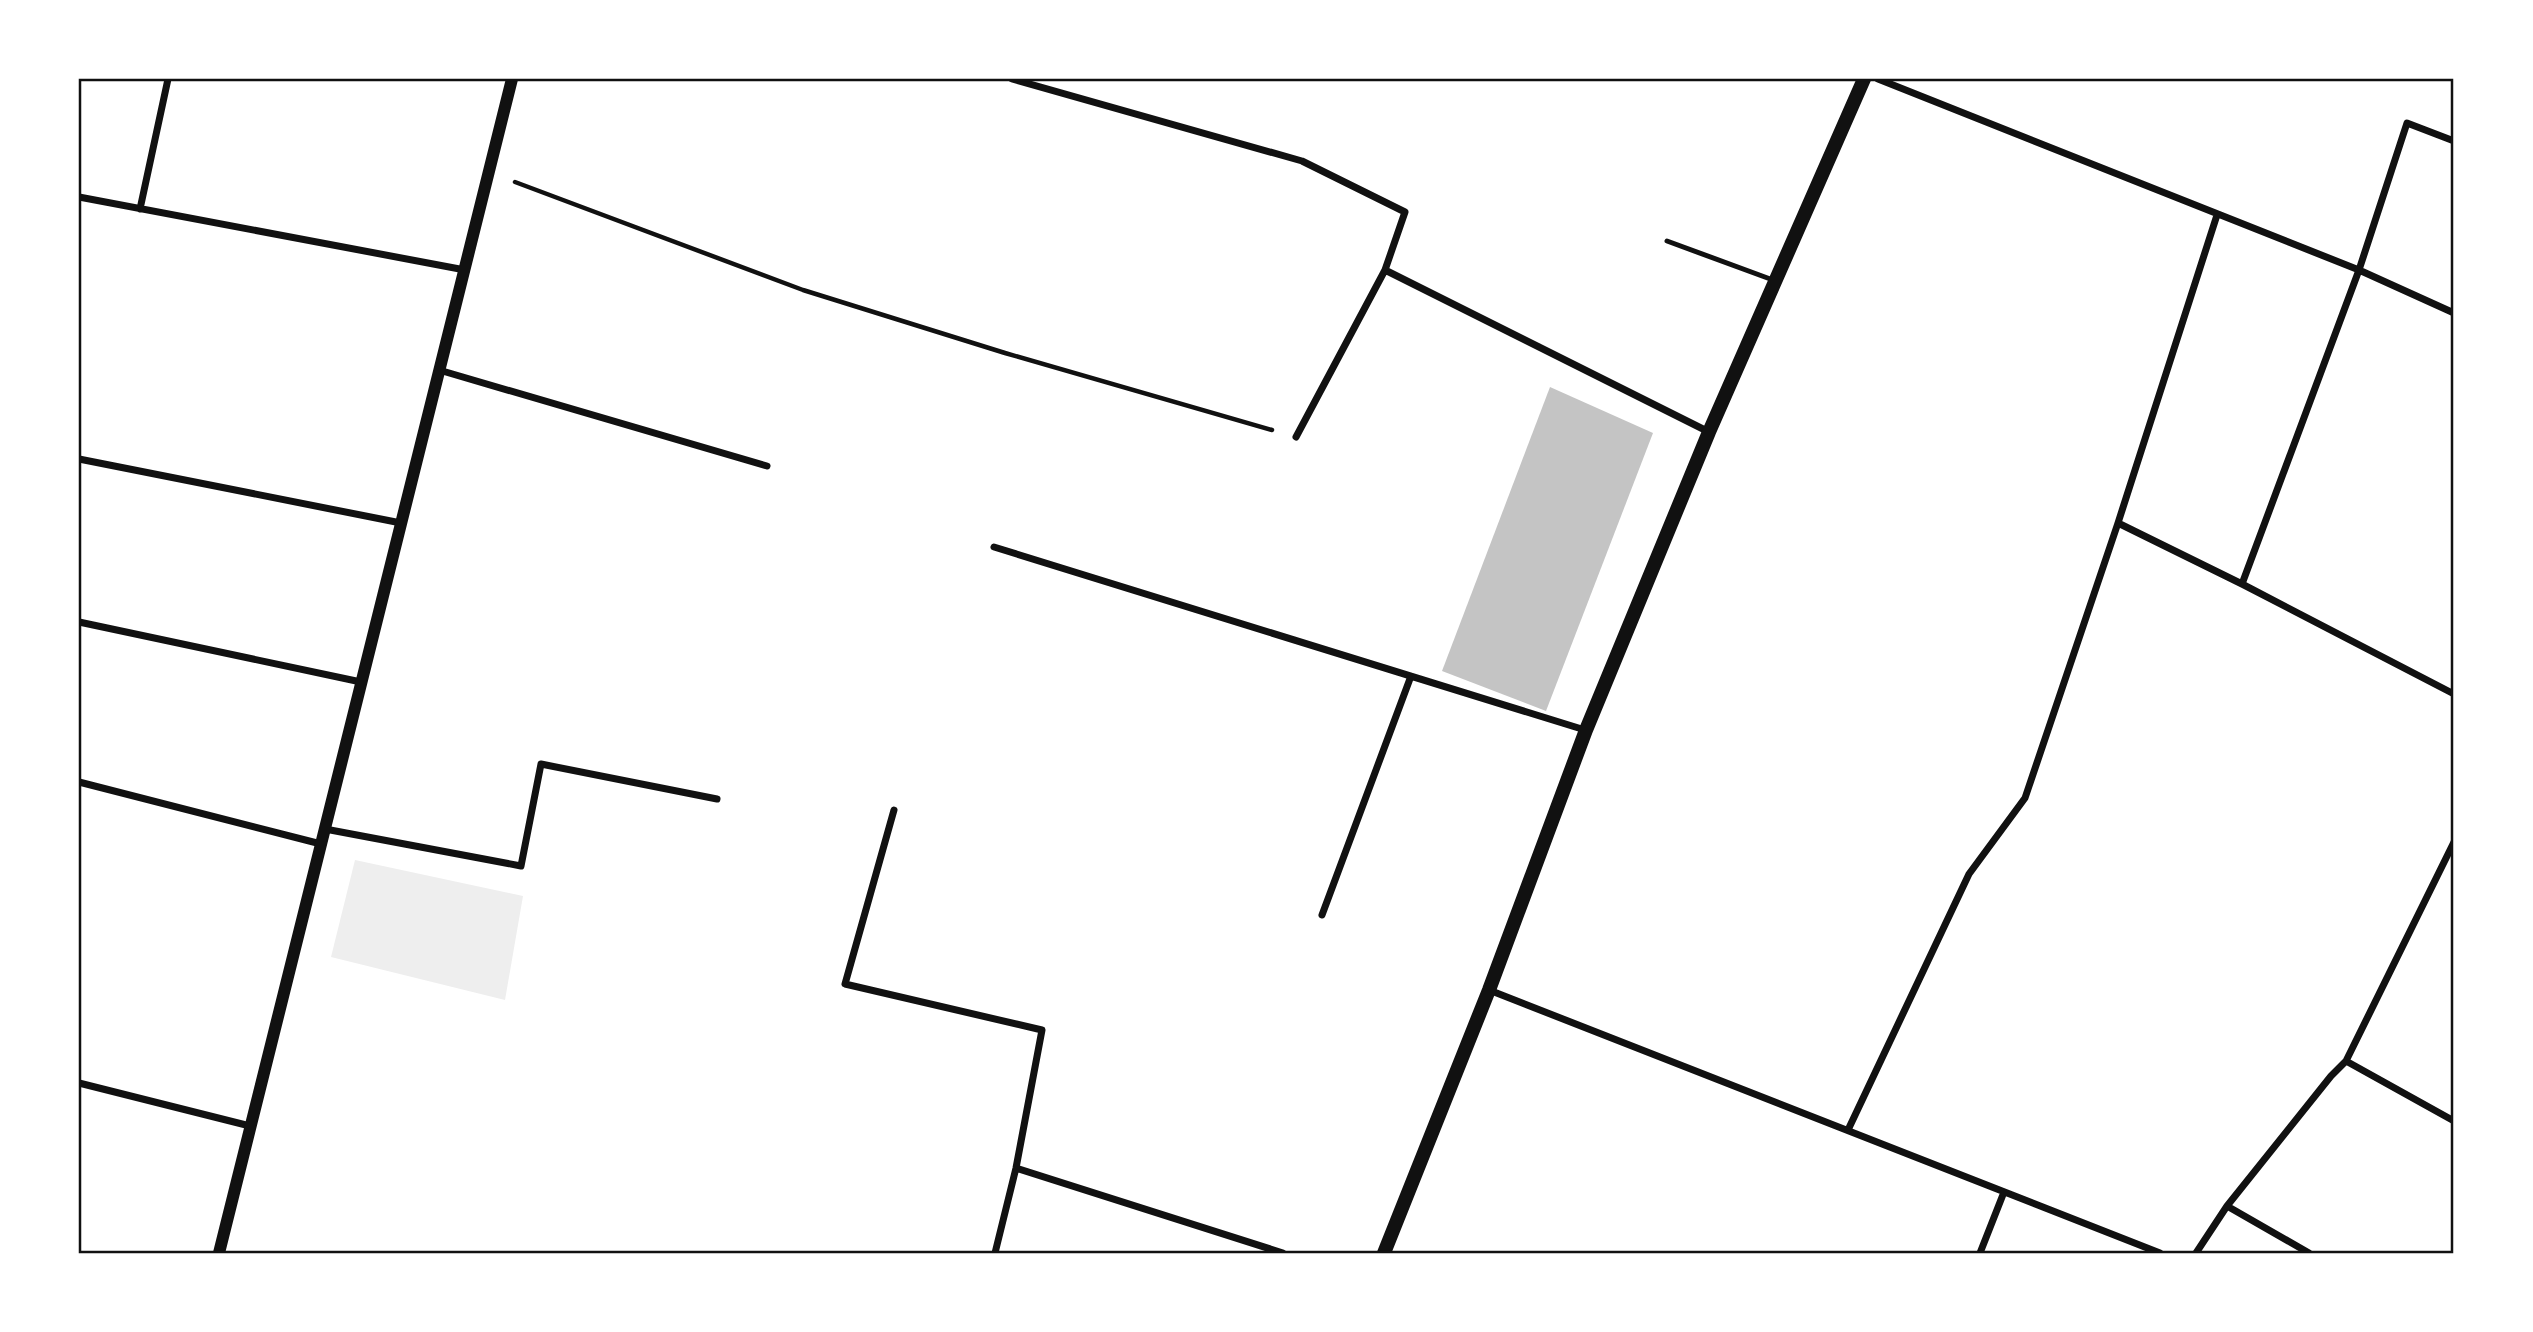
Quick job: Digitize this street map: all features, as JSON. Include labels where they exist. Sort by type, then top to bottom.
[{"type":"main road","points":[[1384,1253],[1489,990],[1586,730],[1709,432],[1864,79]]},
{"type":"street","points":[[139,209],[168,79]]},
{"type":"street","points":[[219,1253],[512,79]]},
{"type":"street","points":[[1012,79],[1302,161],[1405,212],[1385,270],[1296,437]]},
{"type":"street","points":[[1878,79],[2359,270],[2454,313]]},
{"type":"street","points":[[2242,584],[2359,270],[2407,123],[2454,141]]},
{"type":"street","points":[[79,197],[465,270]]},
{"type":"street","points":[[1848,1130],[1969,874],[2025,798],[2118,523],[2217,215]]},
{"type":"street","points":[[1385,270],[1709,432]]},
{"type":"street","points":[[439,370],[767,466]]},
{"type":"street","points":[[79,459],[401,523]]},
{"type":"street","points":[[2118,523],[2454,694]]},
{"type":"street","points":[[994,547],[1586,730]]},
{"type":"street","points":[[79,622],[361,682]]},
{"type":"street","points":[[1322,915],[1411,676]]},
{"type":"street","points":[[325,829],[521,866],[541,764],[717,799]]},
{"type":"street","points":[[79,782],[321,844]]},
{"type":"street","points":[[894,810],[845,984],[1042,1030],[1016,1168],[995,1253]]},
{"type":"street","points":[[2196,1253],[2227,1206],[2346,1061],[2454,842]]},
{"type":"street","points":[[1489,990],[2160,1253]]},
{"type":"street","points":[[2346,1061],[2454,1121]]},
{"type":"street","points":[[79,1083],[250,1126]]},
{"type":"street","points":[[1016,1168],[1283,1253]]},
{"type":"street","points":[[1980,1253],[2004,1192]]},
{"type":"street","points":[[2227,1206],[2309,1253]]},
{"type":"lane","points":[[1667,241],[1776,281]]},
{"type":"path","points":[[489,172],[803,290],[1006,353],[1296,437]]},
{"type":"shaded area","points":[[355,860],[523,896],[505,1000],[331,957]]},
{"type":"building","points":[[1550,387],[1653,433],[1546,711],[1442,671]]}]
